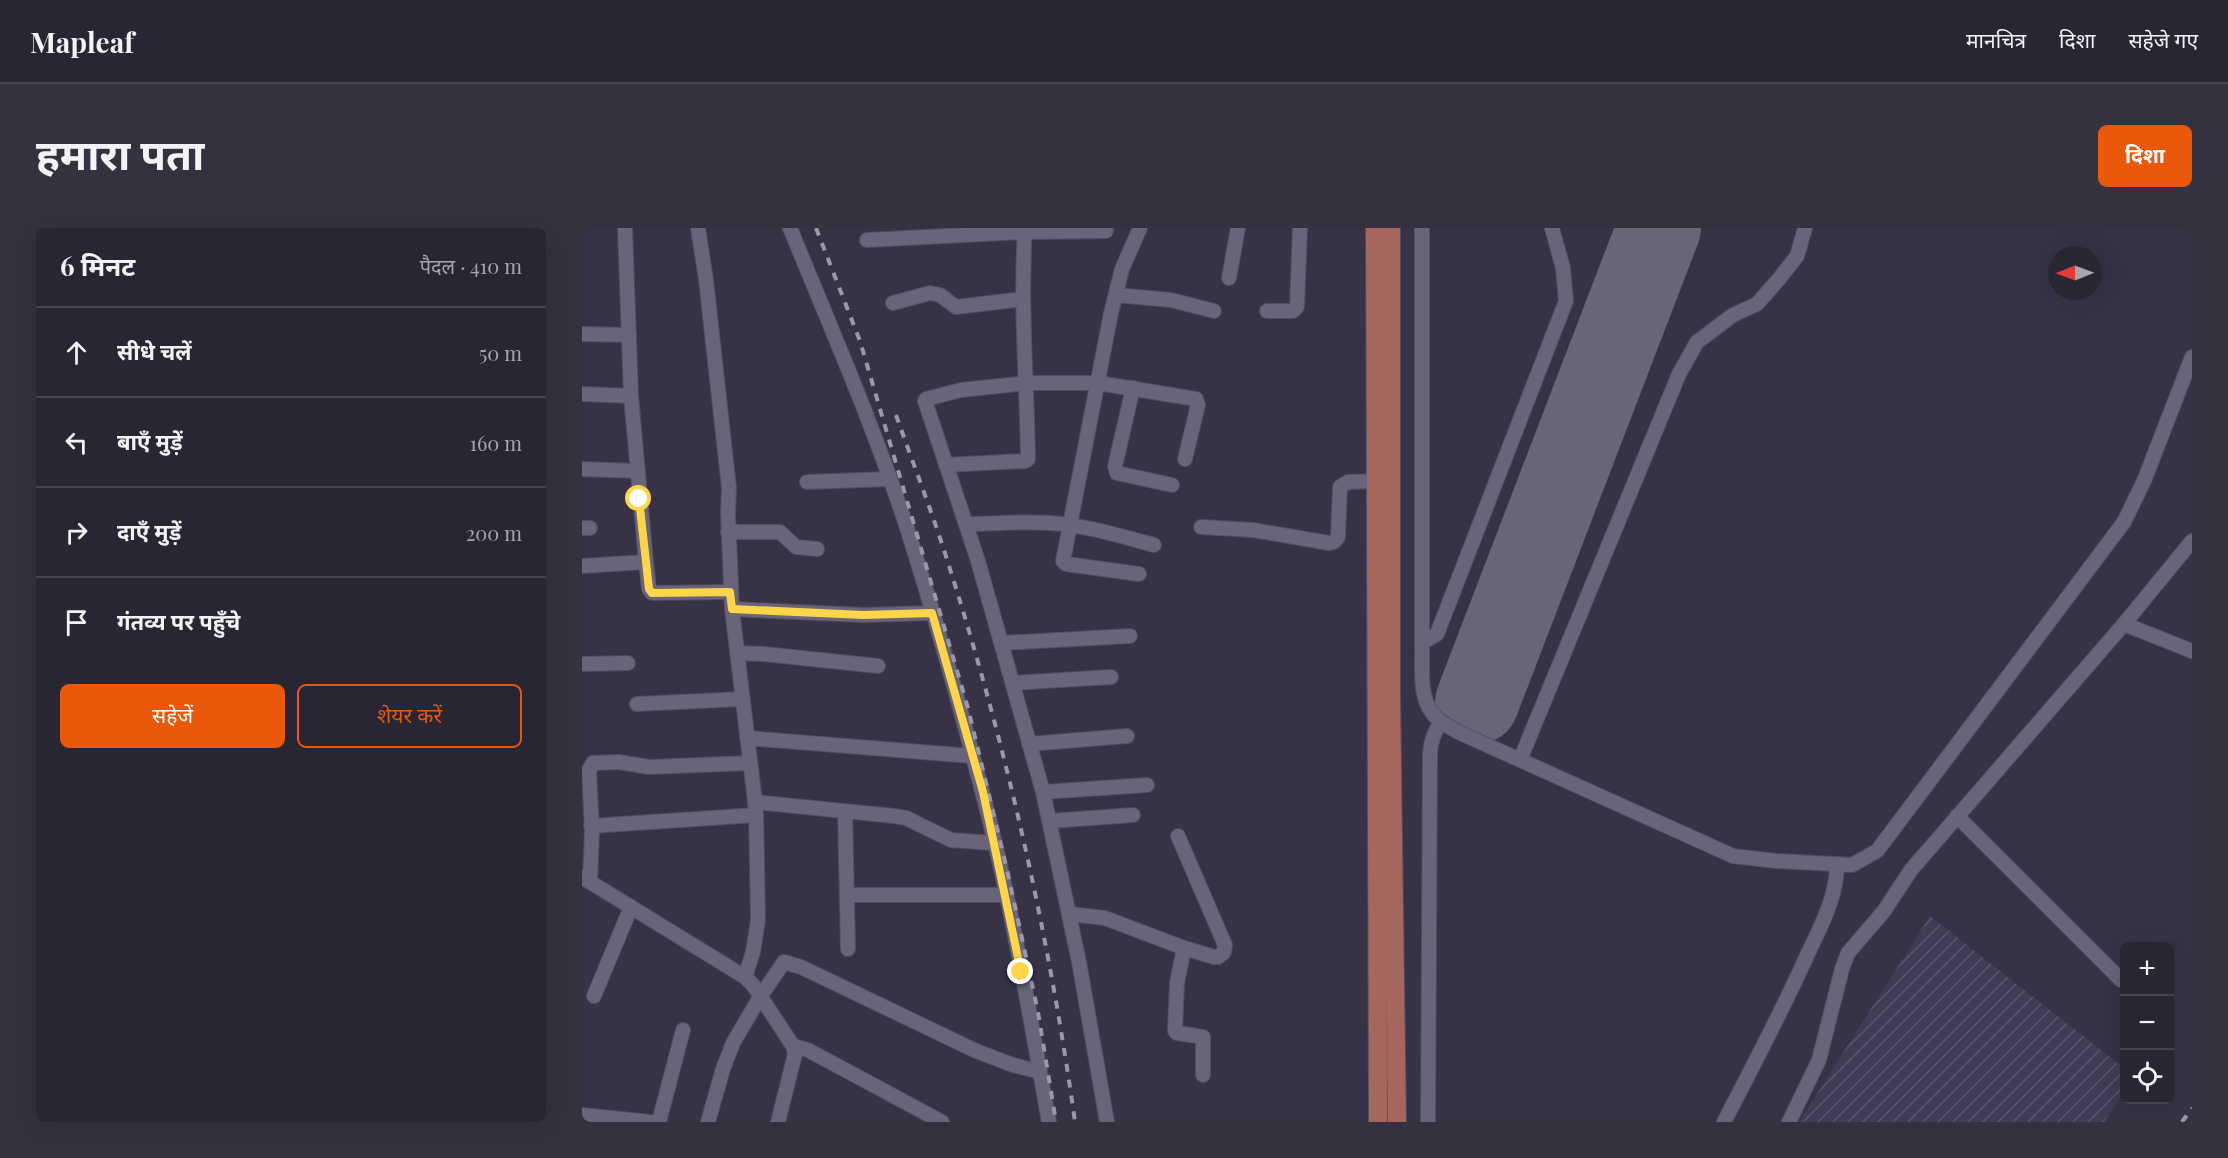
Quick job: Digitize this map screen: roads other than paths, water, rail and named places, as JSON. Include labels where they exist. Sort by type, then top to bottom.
[{"type":"main road","points":[[1375,228],[1378,1122]]},
{"type":"main road","points":[[1391,228],[1391,695],[1397,1122]]},
{"type":"street","points":[[625,228],[631,396],[649,589],[652,593],[730,592]]},
{"type":"street","points":[[698,228],[729,488],[730,592],[755,808],[758,920],[753,952],[745,977]]},
{"type":"street","points":[[790,228],[858,393],[905,523],[932,613],[972,756],[1006,895],[1049,1122]]},
{"type":"street","points":[[1139,574],[1066,564],[1063,561],[1122,269],[1140,228]]},
{"type":"street","points":[[1229,278],[1238,228]]},
{"type":"street","points":[[1267,312],[1293,311],[1297,307],[1300,228]]},
{"type":"street","points":[[1422,228],[1422,643],[1423,694],[1427,706],[1437,718],[1458,732],[1733,856],[1852,865],[1877,851],[2124,522],[2144,481],[2192,357]]},
{"type":"street","points":[[1422,643],[1437,634],[1566,301],[1563,268],[1552,228]]},
{"type":"street","points":[[1520,760],[1679,374],[1697,342],[1733,315],[1758,304],[1797,256],[1805,228]]},
{"type":"street","points":[[867,240],[1025,230],[1106,231]]},
{"type":"street","points":[[946,465],[1027,461],[1027,383],[1023,299],[1025,230]]},
{"type":"street","points":[[894,303],[930,293],[940,295],[956,307],[1023,299]]},
{"type":"street","points":[[1116,295],[1171,300],[1214,311]]},
{"type":"street","points":[[582,334],[629,335]]},
{"type":"street","points":[[1107,1122],[1070,914],[1043,792],[966,524],[925,403],[926,399],[961,390],[1027,383],[1098,383],[1196,399],[1198,401],[1185,459]]},
{"type":"street","points":[[1133,388],[1114,466],[1115,470],[1117,473],[1172,485]]},
{"type":"street","points":[[582,393],[631,396]]},
{"type":"street","points":[[582,469],[637,471]]},
{"type":"street","points":[[807,482],[889,479]]},
{"type":"street","points":[[1202,527],[1246,530],[1334,542],[1338,537],[1340,488],[1348,482],[1376,481]]},
{"type":"street","points":[[966,524],[1069,525],[1154,546]]},
{"type":"street","points":[[728,532],[780,532],[796,547],[817,549]]},
{"type":"street","points":[[1789,1122],[1819,1060],[1848,953],[1884,911],[1911,870],[1957,816],[2188,554],[2192,541]]},
{"type":"street","points":[[582,566],[646,562]]},
{"type":"street","points":[[732,609],[863,615],[932,613]]},
{"type":"street","points":[[2124,624],[2192,651]]},
{"type":"street","points":[[1001,643],[1130,636]]},
{"type":"street","points":[[736,653],[878,666]]},
{"type":"street","points":[[582,664],[628,663]]},
{"type":"street","points":[[1013,684],[1111,677]]},
{"type":"street","points":[[637,704],[742,699]]},
{"type":"street","points":[[1428,1122],[1430,753],[1431,740],[1442,722]]},
{"type":"street","points":[[1029,744],[1127,736]]},
{"type":"street","points":[[747,738],[972,756]]},
{"type":"street","points":[[750,763],[649,767],[619,762],[586,763],[586,811],[591,826],[586,879],[745,977],[793,1046],[795,1054],[778,1122]]},
{"type":"street","points":[[1043,792],[1147,785]]},
{"type":"street","points":[[591,826],[755,808],[845,811],[906,818],[951,840],[994,843]]},
{"type":"street","points":[[845,811],[848,949]]},
{"type":"street","points":[[1050,821],[1132,814]]},
{"type":"street","points":[[1957,816],[2120,979]]},
{"type":"street","points":[[1070,914],[1105,918],[1184,948],[1214,957],[1222,955],[1225,949],[1179,836]]},
{"type":"street","points":[[1725,1122],[1792,989],[1829,909],[1835,891],[1837,864]]},
{"type":"street","points":[[847,895],[1006,895]]},
{"type":"street","points":[[594,996],[631,907]]},
{"type":"street","points":[[1184,948],[1177,983],[1175,1031],[1203,1037],[1203,1075]]},
{"type":"street","points":[[708,1122],[727,1058],[760,997],[782,963],[787,962],[843,986],[976,1051],[1012,1065],[1040,1072]]},
{"type":"street","points":[[658,1122],[682,1030]]},
{"type":"street","points":[[793,1046],[808,1050],[942,1122]]},
{"type":"street","points":[[582,1115],[650,1122]]},
{"type":"railway","points":[[816,228],[860,341],[968,708],[1038,1012],[1056,1122]]},
{"type":"railway","points":[[896,415],[950,569],[1008,774],[1053,982],[1075,1122]]},
{"type":"railway","points":[[2182,1122],[2192,1108]]}]
